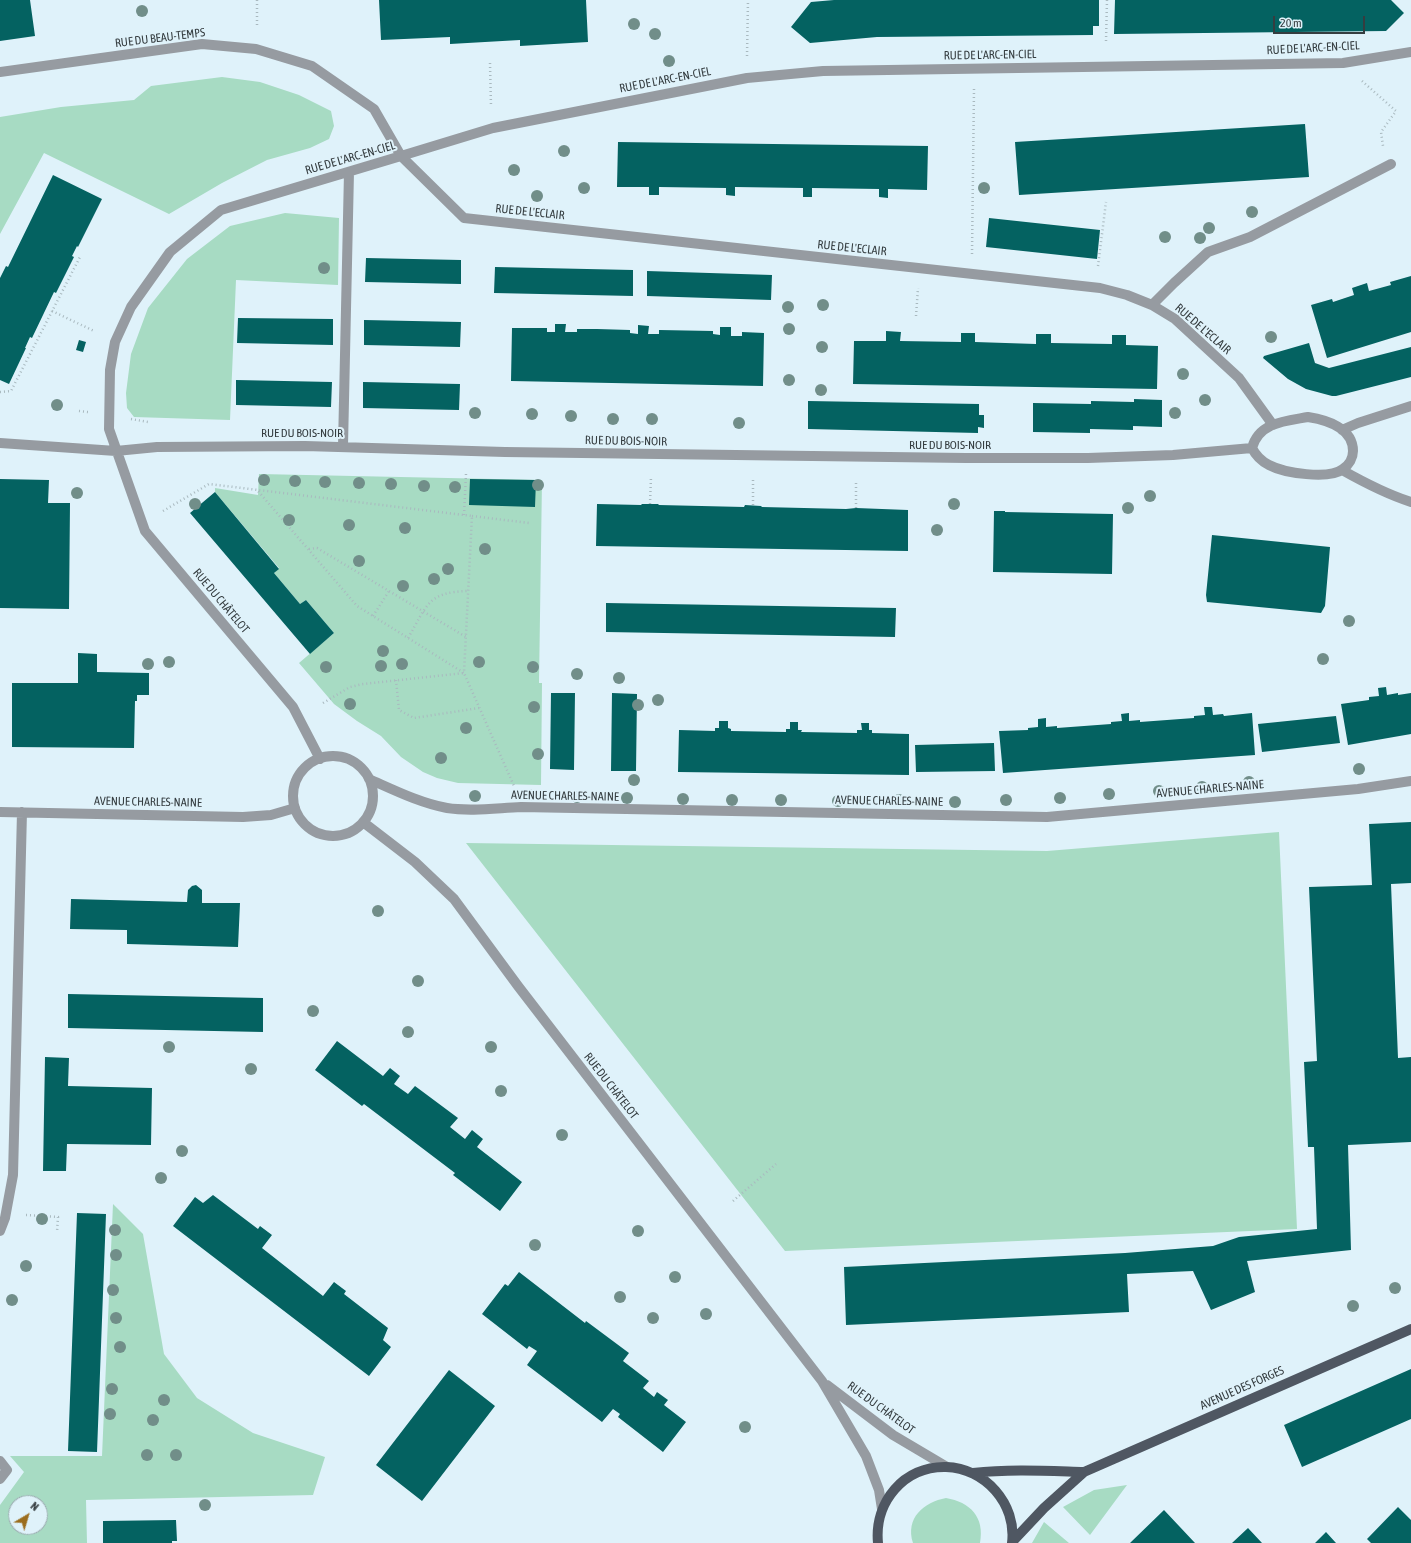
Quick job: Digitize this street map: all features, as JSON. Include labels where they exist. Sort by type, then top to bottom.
[{"type":"main road","name":"AVENUE DES FORGES","points":[[1012,1542],[1044,1508],[1084,1472],[1411,1329]]},
{"type":"main road","points":[[878,1543],[878,1522],[888,1497],[908,1478],[933,1468],[947,1467],[973,1473],[999,1494],[1008,1508],[1012,1524],[1012,1542]]},
{"type":"main road","name":"AVENUE DES FORGES","points":[[973,1473],[1033,1470],[1084,1472]]},
{"type":"street","name":"RUE DU BEAU-TEMPS","points":[[0,72],[202,44],[256,49],[312,66],[374,109],[401,156]]},
{"type":"street","name":"RUE DE L'ARC-EN-CIEL","points":[[116,452],[109,429],[110,370],[115,342],[131,307],[170,252],[221,210],[493,128],[747,78],[823,71],[1343,62],[1411,52]]},
{"type":"street","name":"RUE DE L'ECLAIR","points":[[401,156],[464,218],[1100,288],[1128,295],[1152,305],[1175,319],[1238,378],[1273,425]]},
{"type":"street","points":[[1152,305],[1208,252],[1250,237],[1391,164]]},
{"type":"street","points":[[343,446],[349,172]]},
{"type":"street","points":[[1342,430],[1358,423],[1411,406]]},
{"type":"street","points":[[1308,417],[1321,419],[1342,430],[1350,436],[1353,445],[1353,455],[1349,464],[1342,470],[1328,474],[1298,474],[1270,466],[1261,460],[1252,448],[1259,434],[1266,428],[1291,420],[1308,417]]},
{"type":"street","name":"RUE DU BOIS-NOIR","points":[[0,443],[116,452],[157,447],[343,446],[505,452],[966,458],[1088,458],[1173,455],[1252,448]]},
{"type":"street","name":"RUE DU CHÂTELOT","points":[[116,452],[145,531],[293,707],[320,759]]},
{"type":"street","points":[[1342,470],[1388,494],[1411,502]]},
{"type":"street","points":[[331,757],[343,758],[354,762],[363,770],[369,779],[372,790],[372,802],[369,813],[363,822],[354,830],[343,835],[331,836],[319,834],[309,828],[300,819],[295,808],[293,796],[295,784],[301,773],[310,764],[320,759],[331,757]]},
{"type":"street","name":"AVENUE CHARLES-NAINE","points":[[369,779],[423,801],[447,808],[471,809],[521,807],[1047,817],[1358,789],[1411,781]]},
{"type":"street","name":"AVENUE CHARLES-NAINE","points":[[0,812],[243,817],[271,815],[295,808]]},
{"type":"street","points":[[0,1231],[5,1218],[13,1175],[22,812]]},
{"type":"street","name":"RUE DU CHÂTELOT","points":[[363,822],[415,862],[454,899],[523,992],[822,1381],[866,1456],[878,1490],[882,1509]]},
{"type":"street","name":"RUE DU CHÂTELOT","points":[[822,1381],[893,1436],[947,1467]]},
{"type":"street","points":[[0,1461],[7,1470],[0,1479]]},
{"type":"path","points":[[257,0],[257,19]]},
{"type":"path","points":[[747,52],[748,0]]},
{"type":"path","points":[[1106,41],[1107,0]]},
{"type":"path","points":[[490,63],[491,103]]},
{"type":"path","points":[[972,244],[974,89]]},
{"type":"path","points":[[1372,92],[1396,111],[1388,122]]},
{"type":"path","points":[[1098,268],[1106,202]]},
{"type":"path","points":[[0,392],[11,390],[81,255]]},
{"type":"path","points":[[916,316],[917,292]]},
{"type":"path","points":[[52,311],[94,331]]},
{"type":"path","points":[[464,515],[466,474]]},
{"type":"path","points":[[650,504],[651,477]]},
{"type":"path","points":[[753,505],[754,478]]},
{"type":"path","points":[[856,480],[856,508]]},
{"type":"path","points":[[163,511],[209,484],[529,523]]},
{"type":"path","points":[[258,491],[357,606],[464,673]]},
{"type":"path","points":[[472,516],[464,673],[516,791],[521,807]]},
{"type":"path","points":[[308,550],[317,548],[466,637]]},
{"type":"path","points":[[374,616],[389,591]]},
{"type":"path","points":[[408,638],[429,602],[445,593],[468,591]]},
{"type":"path","points":[[323,703],[350,687],[362,684],[464,673]]},
{"type":"path","points":[[396,680],[399,710],[414,718],[479,708]]},
{"type":"path","points":[[732,1201],[776,1164]]},
{"type":"path","points":[[31,1215],[58,1217],[57,1232]]},
{"type":"green space","points":[[222,77],[260,82],[299,95],[331,111],[334,126],[329,139],[310,148],[267,160],[222,183],[169,214],[44,153],[0,234],[0,117],[61,107],[134,100],[151,86]]},
{"type":"green space","points":[[285,213],[339,218],[338,285],[236,280],[230,420],[134,417],[127,408],[126,393],[131,354],[148,308],[187,259],[230,226]]},
{"type":"green space","points":[[259,474],[542,480],[539,683],[542,683],[541,785],[458,783],[437,778],[423,772],[401,757],[381,736],[334,704],[299,663],[334,633],[306,600],[300,604],[274,573],[279,568],[215,492],[215,488],[258,495]]},
{"type":"green space","points":[[1279,832],[1297,1229],[785,1251],[466,843],[1047,851]]},
{"type":"green space","points":[[113,1204],[143,1234],[164,1354],[197,1398],[253,1433],[325,1457],[313,1495],[86,1500],[87,1543],[0,1543],[0,1505],[24,1472],[10,1456],[102,1456]]},
{"type":"green space","points":[[1127,1485],[1090,1535],[1063,1507],[1094,1490]]},
{"type":"green space","points":[[946,1498],[962,1503],[974,1512],[978,1518],[980,1526],[980,1543],[913,1543],[911,1534],[912,1526],[918,1513],[930,1503]]},
{"type":"green space","points":[[1044,1522],[1069,1543],[1032,1543]]},
{"type":"building","points":[[0,0],[30,0],[35,36],[0,41]]},
{"type":"building","points":[[379,0],[586,0],[588,42],[520,46],[520,40],[450,44],[450,37],[381,40]]},
{"type":"building","points":[[834,0],[1099,0],[1099,26],[1093,26],[1093,35],[877,37],[810,43],[791,27],[811,2]]},
{"type":"building","points":[[1115,0],[1391,0],[1404,13],[1386,31],[1114,34]]},
{"type":"building","points":[[1305,124],[1309,177],[1019,195],[1015,142]]},
{"type":"building","points":[[618,142],[928,146],[927,190],[888,189],[888,198],[879,197],[879,189],[812,188],[812,197],[803,197],[803,188],[735,187],[735,196],[726,195],[726,188],[659,187],[659,195],[649,195],[649,187],[617,187]]},
{"type":"building","points":[[53,175],[102,199],[72,256],[74,257],[56,293],[54,292],[32,338],[30,337],[9,384],[0,380],[0,278],[6,266],[8,267]]},
{"type":"building","points":[[989,218],[1100,230],[1097,259],[986,247]]},
{"type":"building","points":[[366,258],[461,260],[461,284],[365,282]]},
{"type":"building","points":[[495,267],[633,270],[633,296],[494,293]]},
{"type":"building","points":[[647,271],[772,275],[771,300],[647,296]]},
{"type":"building","points":[[1411,276],[1411,332],[1327,358],[1311,305],[1332,299],[1333,302],[1354,295],[1352,288],[1367,283],[1369,291],[1391,285],[1390,282]]},
{"type":"building","points":[[238,318],[333,319],[333,345],[237,343]]},
{"type":"building","points":[[364,320],[461,322],[460,347],[364,345]]},
{"type":"building","points":[[555,324],[566,324],[565,332],[577,332],[577,329],[597,329],[630,330],[630,333],[638,334],[638,325],[649,326],[648,334],[659,334],[659,330],[713,331],[713,334],[720,335],[720,327],[731,327],[731,336],[742,336],[742,332],[764,333],[763,386],[511,381],[512,328],[547,328],[547,332],[555,332]]},
{"type":"building","points":[[886,331],[901,332],[900,341],[961,342],[961,333],[975,333],[975,342],[1036,344],[1036,334],[1051,334],[1051,343],[1112,344],[1112,335],[1126,335],[1126,345],[1158,346],[1157,389],[853,384],[854,341],[886,341]]},
{"type":"building","points":[[79,340],[86,342],[83,352],[76,350]]},
{"type":"building","points":[[1309,343],[1315,363],[1329,368],[1411,347],[1411,377],[1332,396],[1306,389],[1288,379],[1263,358],[1264,356]]},
{"type":"building","points":[[236,380],[332,382],[331,407],[236,405]]},
{"type":"building","points":[[363,382],[460,384],[459,410],[363,408]]},
{"type":"building","points":[[1134,399],[1162,400],[1162,427],[1133,426],[1133,430],[1090,429],[1090,433],[1033,432],[1033,403],[1091,404],[1091,401],[1134,402]]},
{"type":"building","points":[[808,401],[979,404],[979,415],[984,415],[984,428],[978,427],[978,433],[808,429]]},
{"type":"building","points":[[0,479],[49,480],[48,503],[70,503],[69,609],[0,608]]},
{"type":"building","points":[[470,479],[536,480],[535,507],[469,505]]},
{"type":"building","points":[[215,492],[279,569],[274,573],[300,604],[306,600],[334,633],[310,654],[190,513]]},
{"type":"building","points":[[597,504],[658,504],[744,507],[745,505],[762,507],[908,510],[908,551],[596,546]]},
{"type":"building","points":[[994,511],[1113,514],[1112,574],[993,572]]},
{"type":"building","points":[[1212,535],[1330,547],[1325,606],[1321,613],[1207,602],[1206,595]]},
{"type":"building","points":[[606,603],[896,608],[895,637],[606,632]]},
{"type":"building","points":[[78,653],[97,654],[97,672],[149,673],[149,695],[137,695],[137,701],[135,701],[134,748],[12,747],[12,683],[78,683]]},
{"type":"building","points":[[1386,687],[1387,695],[1411,693],[1411,734],[1348,745],[1341,704],[1369,700],[1369,697],[1379,696],[1378,688]]},
{"type":"building","points":[[551,693],[575,693],[574,770],[550,769]]},
{"type":"building","points":[[612,693],[637,694],[636,771],[611,771]]},
{"type":"building","points":[[1204,707],[1212,707],[1213,715],[1223,714],[1224,716],[1252,713],[1255,755],[1003,773],[999,731],[1028,730],[1028,728],[1038,727],[1038,719],[1046,718],[1046,727],[1057,726],[1057,728],[1111,724],[1111,722],[1122,721],[1121,714],[1129,713],[1129,721],[1140,720],[1140,722],[1194,718],[1194,716],[1205,715]]},
{"type":"building","points":[[1336,716],[1340,743],[1262,752],[1258,724]]},
{"type":"building","points":[[719,721],[728,721],[728,728],[731,729],[731,731],[786,732],[786,729],[790,729],[790,722],[798,722],[798,730],[802,730],[801,732],[857,733],[857,730],[862,730],[861,723],[869,723],[869,730],[872,730],[872,733],[909,734],[909,775],[678,772],[679,730],[715,731],[715,728],[719,728]]},
{"type":"building","points":[[994,743],[995,771],[916,772],[915,745]]},
{"type":"building","points":[[1411,822],[1411,883],[1391,884],[1398,1058],[1411,1057],[1411,1142],[1348,1145],[1351,1250],[1247,1261],[1255,1292],[1211,1310],[1193,1271],[1127,1274],[1129,1312],[846,1325],[844,1267],[1125,1253],[1213,1246],[1239,1237],[1317,1229],[1314,1147],[1308,1147],[1304,1062],[1317,1061],[1309,887],[1372,885],[1369,824]]},
{"type":"building","points":[[196,885],[202,890],[202,903],[240,903],[238,947],[127,944],[127,930],[70,929],[71,899],[187,902],[188,890],[192,886]]},
{"type":"building","points":[[68,994],[263,998],[263,1032],[68,1028]]},
{"type":"building","points":[[337,1041],[383,1076],[390,1068],[400,1076],[394,1084],[408,1094],[415,1086],[458,1118],[450,1127],[465,1139],[472,1130],[483,1139],[477,1147],[522,1182],[500,1211],[453,1175],[455,1173],[364,1104],[362,1106],[315,1070]]},
{"type":"building","points":[[45,1057],[69,1058],[68,1086],[152,1088],[151,1145],[67,1144],[66,1171],[43,1171]]},
{"type":"building","points":[[213,1195],[258,1229],[260,1226],[272,1235],[262,1248],[323,1296],[334,1282],[346,1291],[344,1294],[388,1328],[383,1340],[391,1347],[369,1376],[173,1226],[195,1197],[203,1203]]},
{"type":"building","points":[[77,1213],[106,1214],[97,1452],[68,1451]]},
{"type":"building","points":[[519,1272],[585,1323],[586,1321],[629,1353],[623,1361],[649,1381],[643,1388],[654,1397],[657,1392],[668,1400],[664,1405],[686,1422],[663,1452],[618,1417],[620,1414],[613,1409],[602,1422],[527,1365],[537,1351],[529,1346],[527,1349],[482,1314],[505,1284],[508,1286]]},
{"type":"building","points":[[1411,1369],[1411,1419],[1302,1467],[1284,1425]]},
{"type":"building","points":[[449,1370],[495,1406],[422,1501],[376,1465]]},
{"type":"building","points":[[1398,1507],[1411,1520],[1411,1543],[1371,1543],[1367,1539]]},
{"type":"building","points":[[1164,1510],[1195,1543],[1130,1543]]},
{"type":"building","points":[[176,1520],[177,1541],[172,1541],[172,1543],[103,1543],[103,1521]]},
{"type":"building","points":[[1248,1528],[1262,1543],[1232,1543]]},
{"type":"building","points":[[1326,1532],[1336,1543],[1315,1543]]}]
